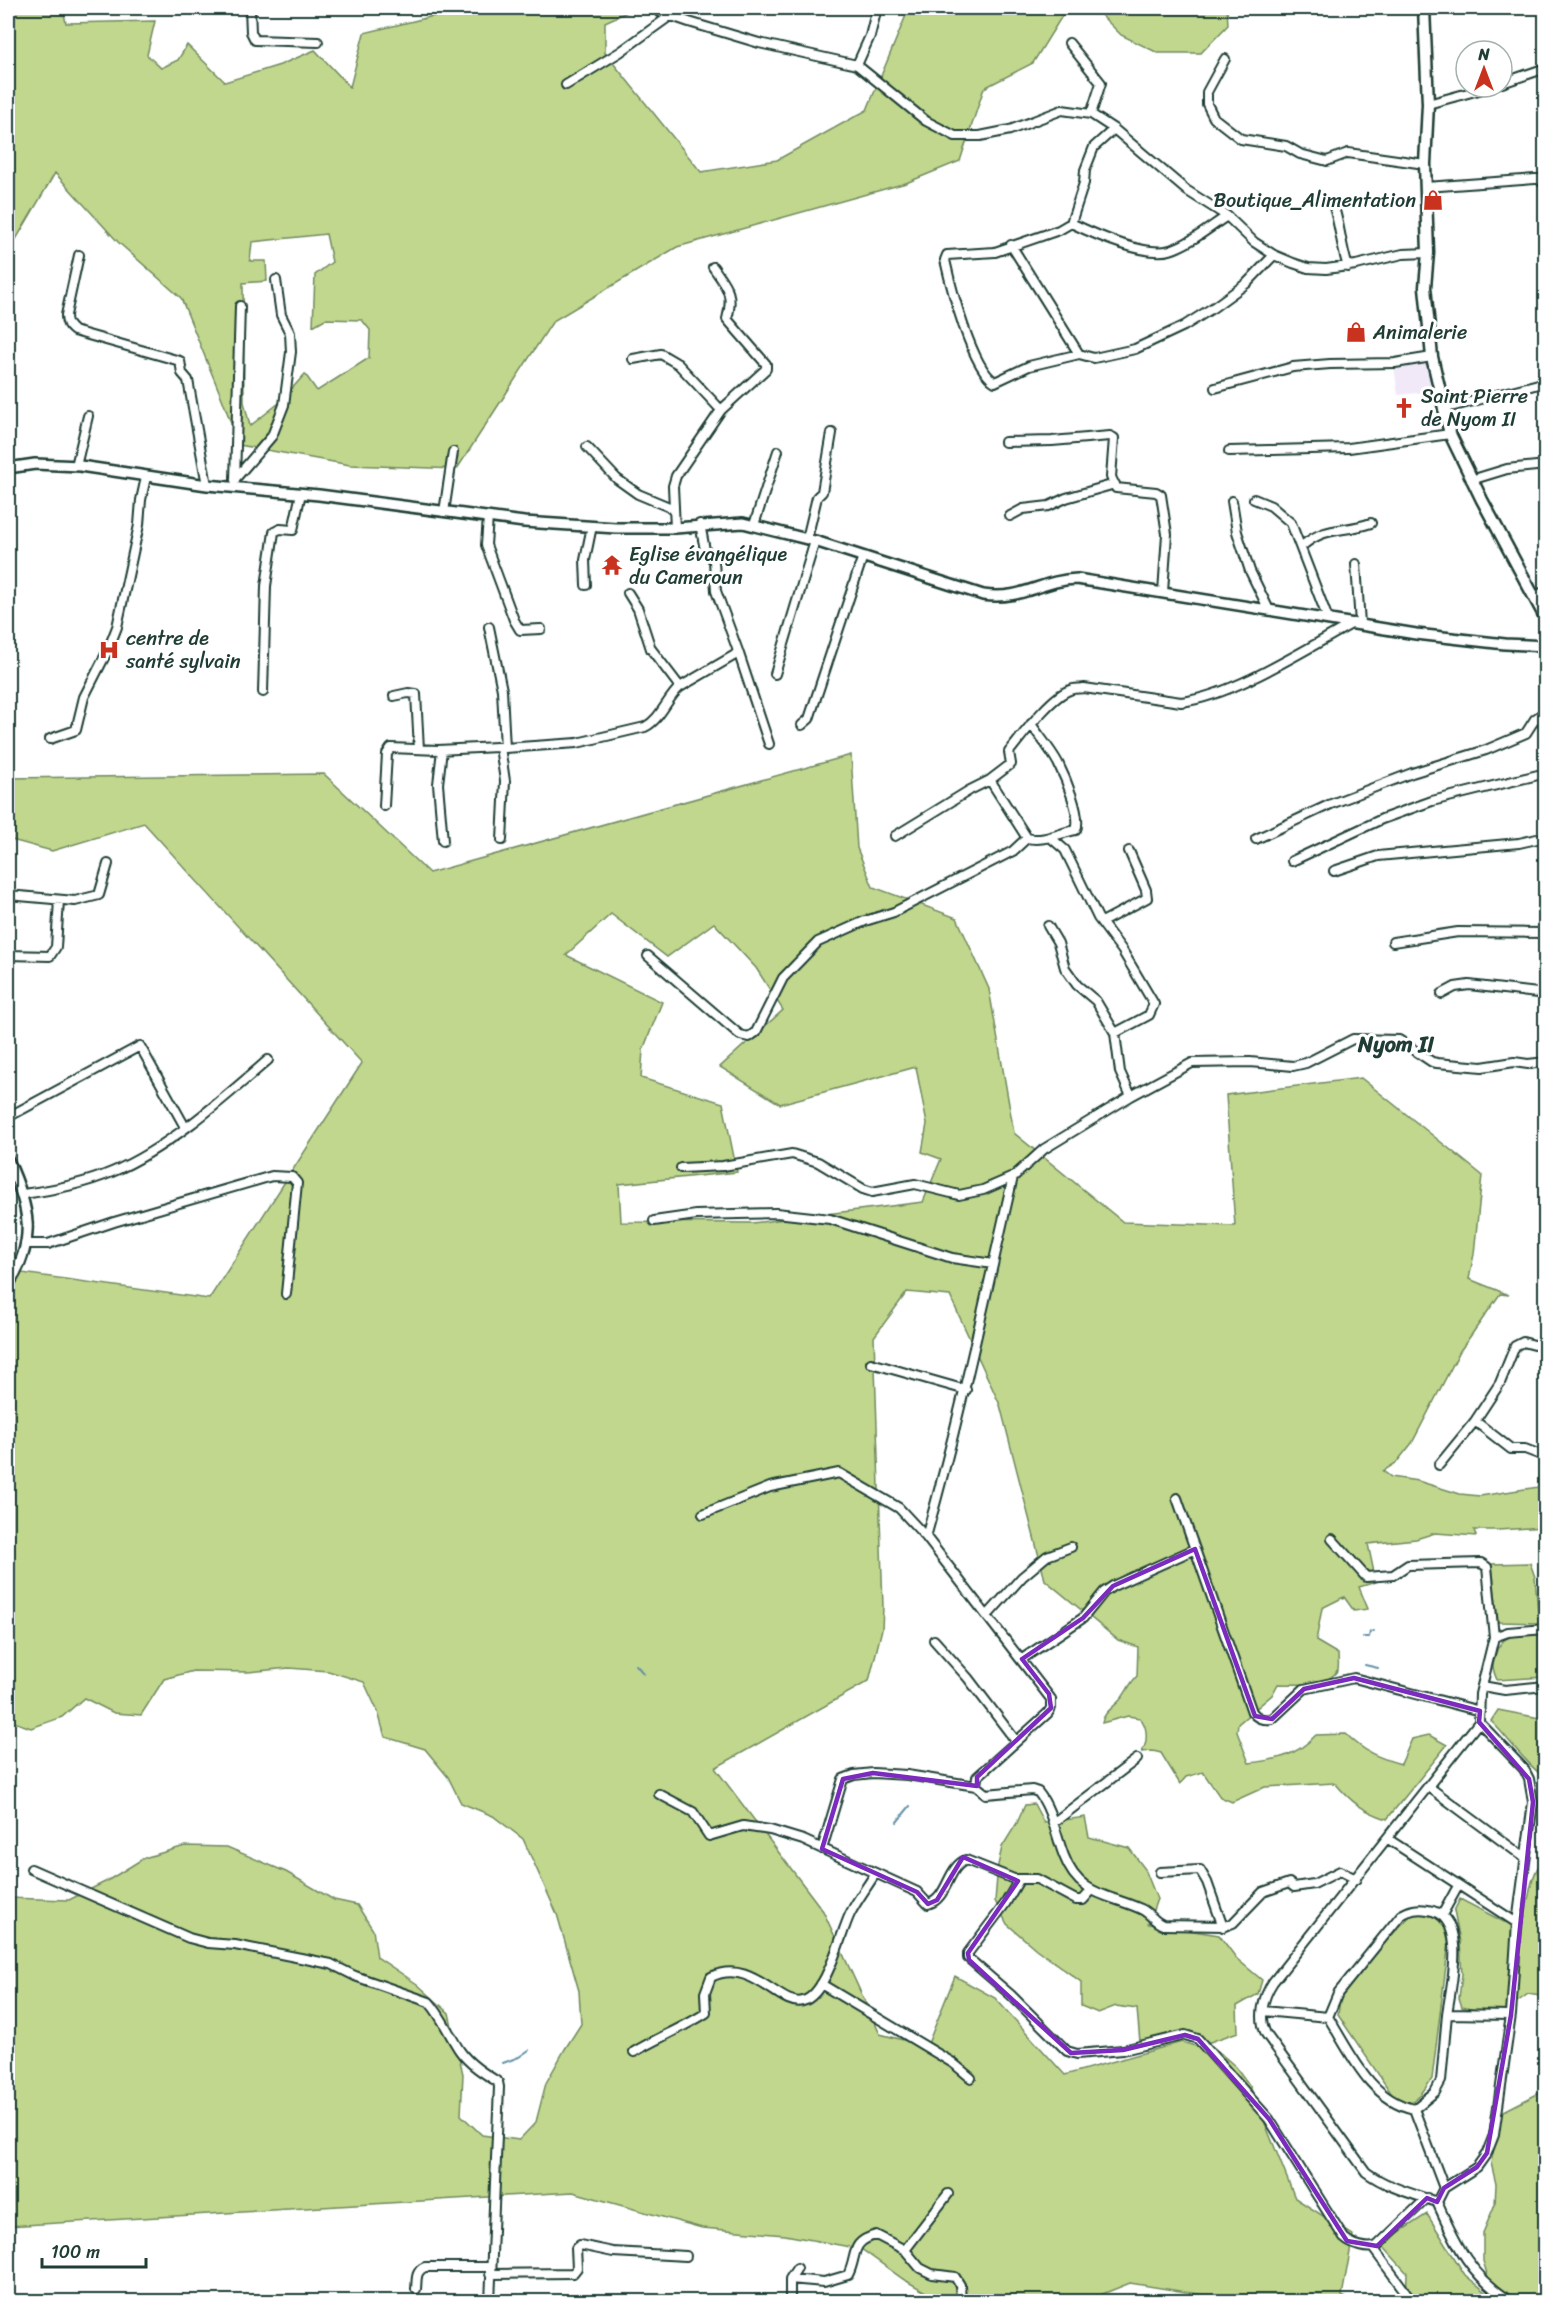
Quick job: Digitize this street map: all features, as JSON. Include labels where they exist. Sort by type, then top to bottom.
[{"type":"main road","points":[[1425,9],[1428,104],[1425,164],[1428,253],[1425,287],[1432,357],[1450,434],[1471,480],[1545,619]]},
{"type":"street","points":[[250,8],[251,32],[255,40],[318,42]]},
{"type":"street","points":[[857,65],[870,36],[877,8]]},
{"type":"street","points":[[1425,9],[1448,8]]},
{"type":"street","points":[[658,9],[670,16],[775,48],[857,65],[926,121],[955,136],[980,136],[1010,130],[1062,110],[1091,114],[1114,129],[1186,190],[1227,216],[1254,242],[1274,255],[1308,268],[1348,267],[1403,254],[1428,253]]},
{"type":"street","points":[[566,85],[620,52],[670,16]]},
{"type":"street","points":[[1069,43],[1101,83],[1091,114]]},
{"type":"street","points":[[1225,59],[1208,92],[1207,104],[1214,118],[1241,139],[1286,146],[1300,154],[1327,161],[1348,153],[1425,164]]},
{"type":"street","points":[[1514,79],[1545,68]]},
{"type":"street","points":[[1428,104],[1454,97]]},
{"type":"street","points":[[1114,129],[1094,147],[1085,170],[1084,183],[1071,222],[1059,230],[995,252],[950,253],[945,257],[961,320],[988,378],[995,382],[1029,366],[1079,354],[1094,358],[1129,352],[1184,326],[1237,291],[1260,272],[1274,255]]},
{"type":"street","points":[[1426,187],[1535,178],[1539,178],[1545,186]]},
{"type":"street","points":[[1333,204],[1340,225],[1340,241],[1348,267]]},
{"type":"street","points":[[1071,222],[1099,237],[1160,251],[1178,247],[1227,216]]},
{"type":"street","points":[[1011,245],[1079,354]]},
{"type":"street","points":[[79,255],[66,322],[74,331],[180,361],[182,373],[188,380],[207,485]]},
{"type":"street","points":[[675,528],[674,486],[676,476],[721,410],[764,372],[766,366],[727,319],[731,305],[730,293],[713,267]]},
{"type":"street","points":[[235,483],[272,436],[284,405],[291,352],[290,333],[281,315],[276,279]]},
{"type":"street","points":[[235,483],[240,306]]},
{"type":"street","points":[[633,359],[661,354],[678,364],[721,410]]},
{"type":"street","points":[[1215,388],[1293,367],[1395,363],[1432,357]]},
{"type":"street","points":[[1443,409],[1545,382]]},
{"type":"street","points":[[76,466],[88,416]]},
{"type":"street","points":[[775,674],[811,540],[817,497],[822,492],[832,433]]},
{"type":"street","points":[[1229,451],[1349,448],[1450,434]]},
{"type":"street","points":[[1005,441],[1113,437],[1115,440],[1111,477],[1116,488],[1156,492],[1161,495],[1167,534],[1163,592]]},
{"type":"street","points":[[587,447],[617,479],[638,494],[674,509]]},
{"type":"street","points":[[754,525],[778,451]]},
{"type":"street","points":[[444,512],[453,452]]},
{"type":"street","points":[[8,468],[35,465],[76,466],[207,485],[235,483],[301,494],[525,522],[675,528],[731,522],[754,525],[811,540],[995,597],[1007,597],[1059,581],[1077,579],[1464,640],[1545,646]]},
{"type":"street","points":[[1471,480],[1507,469],[1545,465]]},
{"type":"street","points":[[50,740],[76,730],[84,697],[111,644],[127,583],[146,477]]},
{"type":"street","points":[[1010,516],[1023,509],[1049,506],[1066,498],[1115,484]]},
{"type":"street","points":[[263,692],[266,586],[274,532],[280,529],[293,530],[301,494]]},
{"type":"street","points":[[1254,499],[1267,504],[1291,523],[1302,546],[1328,619]]},
{"type":"street","points":[[1232,501],[1237,532],[1250,571],[1269,610]]},
{"type":"street","points":[[488,517],[488,550],[514,620],[520,630],[541,629]]},
{"type":"street","points":[[1302,546],[1328,531],[1352,530],[1371,523]]},
{"type":"street","points":[[700,524],[705,550],[714,561],[716,591],[769,744]]},
{"type":"street","points":[[586,585],[585,561],[592,526]]},
{"type":"street","points":[[802,725],[809,719],[813,708],[863,556]]},
{"type":"street","points":[[1356,564],[1357,623]]},
{"type":"street","points":[[1534,596],[1545,591]]},
{"type":"street","points":[[628,593],[638,609],[651,650],[680,687]]},
{"type":"street","points":[[895,836],[990,780],[1011,764],[1009,752],[1031,724],[1058,697],[1070,689],[1084,688],[1181,702],[1210,696],[1357,623]]},
{"type":"street","points":[[489,627],[502,690],[505,781],[502,840]]},
{"type":"street","points":[[384,806],[387,754],[391,748],[442,750],[577,743],[645,727],[654,720],[673,692],[738,651]]},
{"type":"street","points":[[394,696],[416,694],[419,749]]},
{"type":"street","points":[[1256,839],[1331,804],[1412,773],[1485,750],[1526,733],[1535,719],[1545,711]]},
{"type":"street","points":[[990,780],[1027,838],[1040,841],[1076,830],[1078,818],[1058,763],[1031,724]]},
{"type":"street","points":[[442,750],[438,784],[443,841]]},
{"type":"street","points":[[1292,861],[1382,819],[1432,801],[1545,772]]},
{"type":"street","points":[[1050,837],[1065,850],[1102,922],[1122,950],[1154,1004],[1149,1015],[1115,1034]]},
{"type":"street","points":[[1334,871],[1378,856],[1519,843],[1545,837]]},
{"type":"street","points":[[648,956],[740,1035],[749,1037],[756,1032],[783,978],[818,942],[865,921],[894,912],[1013,851],[1027,838]]},
{"type":"street","points":[[1102,922],[1147,898],[1146,890],[1129,851]]},
{"type":"street","points":[[8,895],[75,901],[99,895],[108,864]]},
{"type":"street","points":[[8,955],[50,956],[56,947],[59,900]]},
{"type":"street","points":[[1048,926],[1058,943],[1065,968],[1077,986],[1096,1001],[1115,1034],[1120,1072],[1131,1096]]},
{"type":"street","points":[[1393,942],[1458,932],[1545,933]]},
{"type":"street","points":[[1442,994],[1455,987],[1469,985],[1545,994]]},
{"type":"street","points":[[681,1168],[723,1166],[792,1154],[818,1162],[863,1189],[872,1191],[915,1184],[959,1195],[983,1190],[1013,1177],[1044,1149],[1131,1096],[1192,1063],[1250,1062],[1293,1066],[1306,1063],[1353,1039],[1400,1040],[1437,1063],[1482,1067],[1514,1062],[1528,1064],[1545,1062]]},
{"type":"street","points":[[8,1117],[140,1046],[184,1127]]},
{"type":"street","points":[[23,1194],[58,1189],[112,1172],[165,1143],[268,1060]]},
{"type":"street","points":[[8,1160],[23,1194],[28,1222],[22,1260],[8,1285]]},
{"type":"street","points":[[26,1244],[48,1244],[114,1222],[272,1176],[292,1177],[297,1183],[286,1294]]},
{"type":"street","points":[[926,1537],[966,1390],[1013,1177]]},
{"type":"street","points":[[654,1221],[696,1215],[776,1214],[830,1219],[952,1258],[993,1264]]},
{"type":"street","points":[[1439,1465],[1475,1421],[1500,1383],[1515,1346],[1523,1342],[1545,1348]]},
{"type":"street","points":[[871,1363],[966,1390]]},
{"type":"street","points":[[1475,1421],[1510,1449],[1525,1449],[1545,1456]]},
{"type":"street","points":[[703,1514],[770,1487],[839,1473],[899,1508],[926,1537],[1022,1659],[1049,1694],[1052,1703],[1048,1713],[977,1777],[976,1786]]},
{"type":"street","points":[[1177,1498],[1252,1712],[1260,1719],[1272,1719],[1304,1689],[1354,1678],[1480,1711]]},
{"type":"street","points":[[1332,1539],[1366,1577],[1393,1575],[1408,1565],[1484,1563],[1487,1567],[1494,1637],[1482,1686],[1479,1722],[1273,1982],[1267,1991],[1263,2028],[1366,2172],[1375,2179],[1437,2202],[1464,2258],[1478,2276],[1495,2291],[1512,2301]]},
{"type":"street","points":[[987,1616],[1022,1576],[1047,1556],[1071,1547]]},
{"type":"street","points":[[1022,1659],[1083,1618],[1104,1592],[1113,1586],[1195,1549]]},
{"type":"street","points":[[1494,1637],[1508,1632],[1545,1629]]},
{"type":"street","points":[[934,1640],[968,1678],[1016,1741]]},
{"type":"street","points":[[1482,1686],[1505,1690],[1545,1686]]},
{"type":"street","points":[[1437,2202],[1444,2188],[1477,2167],[1487,2153],[1494,2135],[1511,2015],[1517,1923],[1533,1803],[1529,1779],[1524,1769],[1479,1722]]},
{"type":"street","points":[[1053,1823],[1137,1759]]},
{"type":"street","points":[[822,1849],[843,1779],[873,1773],[907,1775],[976,1786],[986,1794],[1035,1791],[1040,1794],[1070,1868],[1091,1891],[1145,1910],[1163,1925],[1223,1927],[1233,1923],[1263,1892],[1288,1884],[1294,1887],[1301,1884],[1310,1885],[1340,1871],[1356,1879]]},
{"type":"street","points":[[1428,1787],[1525,1858]]},
{"type":"street","points":[[659,1794],[693,1812],[709,1836],[743,1826],[770,1830],[803,1840],[875,1875],[917,1892],[928,1904],[937,1900],[959,1863],[966,1860],[1019,1880],[1037,1879],[1080,1901],[1086,1898],[1091,1891]]},
{"type":"street","points":[[1388,1839],[1517,1923]]},
{"type":"street","points":[[31,1869],[189,1938],[208,1943],[255,1948],[331,1964],[355,1976],[429,2002],[435,2008],[460,2052],[498,2082],[490,2301]]},
{"type":"street","points":[[1160,1872],[1200,1870],[1207,1882],[1223,1927]]},
{"type":"street","points":[[634,2052],[706,2013],[705,1993],[711,1977],[722,1971],[741,1972],[789,2000],[802,2002],[816,1993],[851,1913],[875,1875]]},
{"type":"street","points":[[1019,1880],[1005,1904],[968,1953],[969,1960],[1011,1995],[1063,2048],[1071,2053],[1123,2050],[1185,2036],[1198,2039],[1269,2119],[1344,2238],[1351,2243],[1373,2248],[1413,2301]]},
{"type":"street","points":[[1442,1915],[1458,1886]]},
{"type":"street","points":[[1328,2017],[1338,1993],[1401,1915],[1409,1910],[1432,1910],[1448,1921],[1455,1945],[1440,2081],[1435,2092],[1414,2109]]},
{"type":"street","points":[[821,1984],[953,2062],[971,2078]]},
{"type":"street","points":[[1263,2012],[1328,2017]]},
{"type":"street","points":[[1448,2014],[1511,2015]]},
{"type":"street","points":[[1328,2017],[1375,2089],[1401,2106],[1414,2109]]},
{"type":"street","points":[[1414,2109],[1444,2188]]},
{"type":"street","points":[[905,2250],[948,2194]]},
{"type":"street","points":[[1373,2248],[1427,2198]]},
{"type":"street","points":[[790,2279],[824,2282],[834,2281],[848,2275],[859,2242],[876,2235],[905,2250],[920,2268],[932,2274],[955,2277],[960,2285],[961,2301]]},
{"type":"street","points":[[416,2289],[417,2274],[425,2267],[573,2273],[577,2268],[576,2248],[580,2245],[613,2252],[686,2256]]},
{"type":"street","points":[[790,2301],[790,2279],[797,2268]]},
{"type":"highlighted area","points":[[1195,1549],[1255,1716],[1272,1719],[1304,1689],[1354,1678],[1480,1711],[1479,1722],[1529,1779],[1533,1802],[1511,2015],[1487,2153],[1477,2167],[1444,2188],[1437,2202],[1427,2198],[1377,2246],[1347,2241],[1269,2119],[1198,2039],[1185,2035],[1123,2050],[1071,2053],[969,1960],[968,1953],[1018,1881],[963,1857],[937,1900],[928,1904],[917,1892],[822,1849],[843,1779],[873,1773],[977,1786],[977,1777],[1051,1708],[1049,1694],[1022,1659],[1083,1618],[1113,1586]]},
{"type":"shaded area","points":[[1430,361],[1437,391],[1398,395],[1394,367]]},
{"type":"green space","points":[[8,8],[63,8],[66,23],[155,21],[147,55],[161,68],[178,60],[187,45],[225,82],[280,65],[315,50],[350,87],[364,33],[442,14],[444,8],[636,8],[605,22],[605,53],[701,172],[777,160],[867,110],[909,8],[1067,8],[1033,63],[984,88],[960,161],[906,183],[677,247],[553,321],[457,469],[350,465],[239,445],[181,298],[118,242],[55,173],[8,253]],"holes":[[[326,234],[332,262],[315,275],[313,326],[325,319],[362,320],[370,330],[369,358],[317,391],[305,374],[279,403],[250,426],[244,402],[243,283],[267,281],[266,261],[250,261],[252,242]]]},
{"type":"green space","points":[[1094,8],[1227,8],[1228,25],[1201,53],[1158,53],[1121,35]]},
{"type":"green space","points":[[851,755],[857,848],[873,887],[957,918],[989,989],[1014,1133],[1123,1222],[1235,1226],[1226,1095],[1361,1078],[1482,1175],[1474,1254],[1469,1279],[1509,1295],[1500,1294],[1460,1351],[1412,1443],[1396,1463],[1383,1471],[1391,1477],[1418,1481],[1460,1494],[1480,1496],[1545,1486],[1545,1527],[1474,1530],[1476,1536],[1435,1533],[1416,1539],[1368,1544],[1376,1582],[1359,1587],[1368,1609],[1354,1611],[1344,1597],[1322,1608],[1316,1641],[1338,1654],[1338,1669],[1334,1675],[1311,1684],[1278,1684],[1272,1695],[1238,1724],[1237,1732],[1249,1763],[1285,1756],[1301,1748],[1316,1735],[1346,1734],[1371,1753],[1401,1764],[1412,1739],[1429,1735],[1447,1745],[1387,1819],[1358,1805],[1335,1783],[1265,1787],[1232,1802],[1220,1797],[1203,1772],[1186,1777],[1180,1784],[1161,1753],[1142,1752],[1146,1734],[1145,1726],[1140,1718],[1128,1716],[1102,1723],[1106,1713],[1120,1700],[1137,1676],[1138,1647],[1118,1640],[1045,1580],[1000,1405],[950,1296],[907,1292],[874,1337],[883,1607],[882,1629],[869,1681],[715,1768],[823,1911],[880,2034],[927,2046],[955,1976],[995,1998],[1065,2075],[1182,2042],[1195,2046],[1212,2046],[1236,2067],[1250,2086],[1295,2198],[1353,2235],[1342,2296],[1352,2301],[1280,2301],[1278,2299],[1204,2295],[1130,2283],[1085,2301],[941,2301],[903,2279],[861,2249],[785,2235],[702,2228],[573,2192],[8,2226],[8,1898],[69,1900],[107,1881],[144,1858],[185,1846],[227,1847],[286,1872],[334,1900],[357,1905],[373,1930],[377,1957],[417,1984],[449,2013],[463,2074],[461,2115],[482,2135],[519,2140],[536,2122],[546,2083],[581,2024],[579,1991],[557,1914],[523,1839],[493,1816],[461,1803],[448,1777],[425,1749],[385,1737],[378,1712],[364,1682],[328,1671],[289,1668],[248,1672],[193,1671],[164,1679],[141,1715],[114,1713],[84,1698],[62,1717],[31,1728],[8,1720],[8,1271],[209,1299],[362,1063],[144,823],[52,851],[8,839],[8,778],[324,774],[429,873]],"holes":[[[611,914],[667,957],[714,923],[756,968],[783,1010],[720,1067],[780,1104],[916,1067],[927,1124],[922,1152],[941,1159],[923,1202],[752,1223],[621,1222],[619,1184],[737,1172],[723,1103],[641,1078],[643,1050],[662,1002],[566,955]]]},
{"type":"green space","points":[[1530,1563],[1535,1577],[1539,1623],[1498,1622],[1492,1564]]},
{"type":"green space","points":[[1543,1634],[1545,1677],[1497,1680],[1493,1664],[1503,1641],[1514,1636]]},
{"type":"green space","points":[[1498,1710],[1545,1719],[1545,1778],[1530,1765],[1491,1721]]},
{"type":"green space","points":[[1034,1804],[1044,1823],[1085,1817],[1089,1837],[1129,1848],[1145,1869],[1157,1899],[1148,1924],[1219,1935],[1237,1959],[1262,1980],[1258,1994],[1237,2006],[1238,2032],[1210,2042],[1184,2039],[1144,2050],[1140,2042],[1137,2009],[1116,2006],[1098,2013],[1081,2006],[1081,1982],[1007,1924],[995,1901],[1002,1847],[1025,1805]]},
{"type":"green space","points":[[1545,1857],[1545,2064],[1539,2049],[1544,2023],[1540,1996],[1528,1994],[1506,2010],[1480,2011],[1462,2007],[1459,1998],[1462,1974],[1460,1942],[1454,1911],[1460,1899],[1504,1922],[1523,1923],[1532,1881]]},
{"type":"green space","points":[[1429,1913],[1443,1921],[1450,1933],[1432,2079],[1421,2094],[1410,2103],[1393,2096],[1338,2015],[1340,1999],[1388,1939],[1412,1914]]},
{"type":"green space","points":[[1545,2090],[1545,2301],[1519,2301],[1488,2277],[1483,2261],[1483,2233],[1495,2204],[1496,2184],[1491,2163],[1500,2113]]},
{"type":"green space","points":[[1427,2214],[1465,2275],[1497,2301],[1406,2301],[1407,2273],[1381,2244]]},
{"type":"waterway","points":[[1363,1637],[1369,1637],[1370,1632],[1374,1631]]},
{"type":"waterway","points":[[636,1665],[644,1674]]},
{"type":"waterway","points":[[1365,1665],[1378,1668]]},
{"type":"waterway","points":[[897,1822],[910,1806]]},
{"type":"waterway","points":[[503,2063],[529,2050]]},
{"type":"place","name":"Boutique_Alimentation","points":[[1433,200]]},
{"type":"place","name":"Animalerie","points":[[1356,332]]},
{"type":"place","name":"Saint Pierre de Nyom II","points":[[1404,408]]},
{"type":"place","name":"Eglise évangélique du Cameroun","points":[[612,565]]},
{"type":"place","name":"centre de santé sylvain","points":[[109,650]]},
{"type":"district","name":"Nyom II","points":[[1396,1044]]}]
